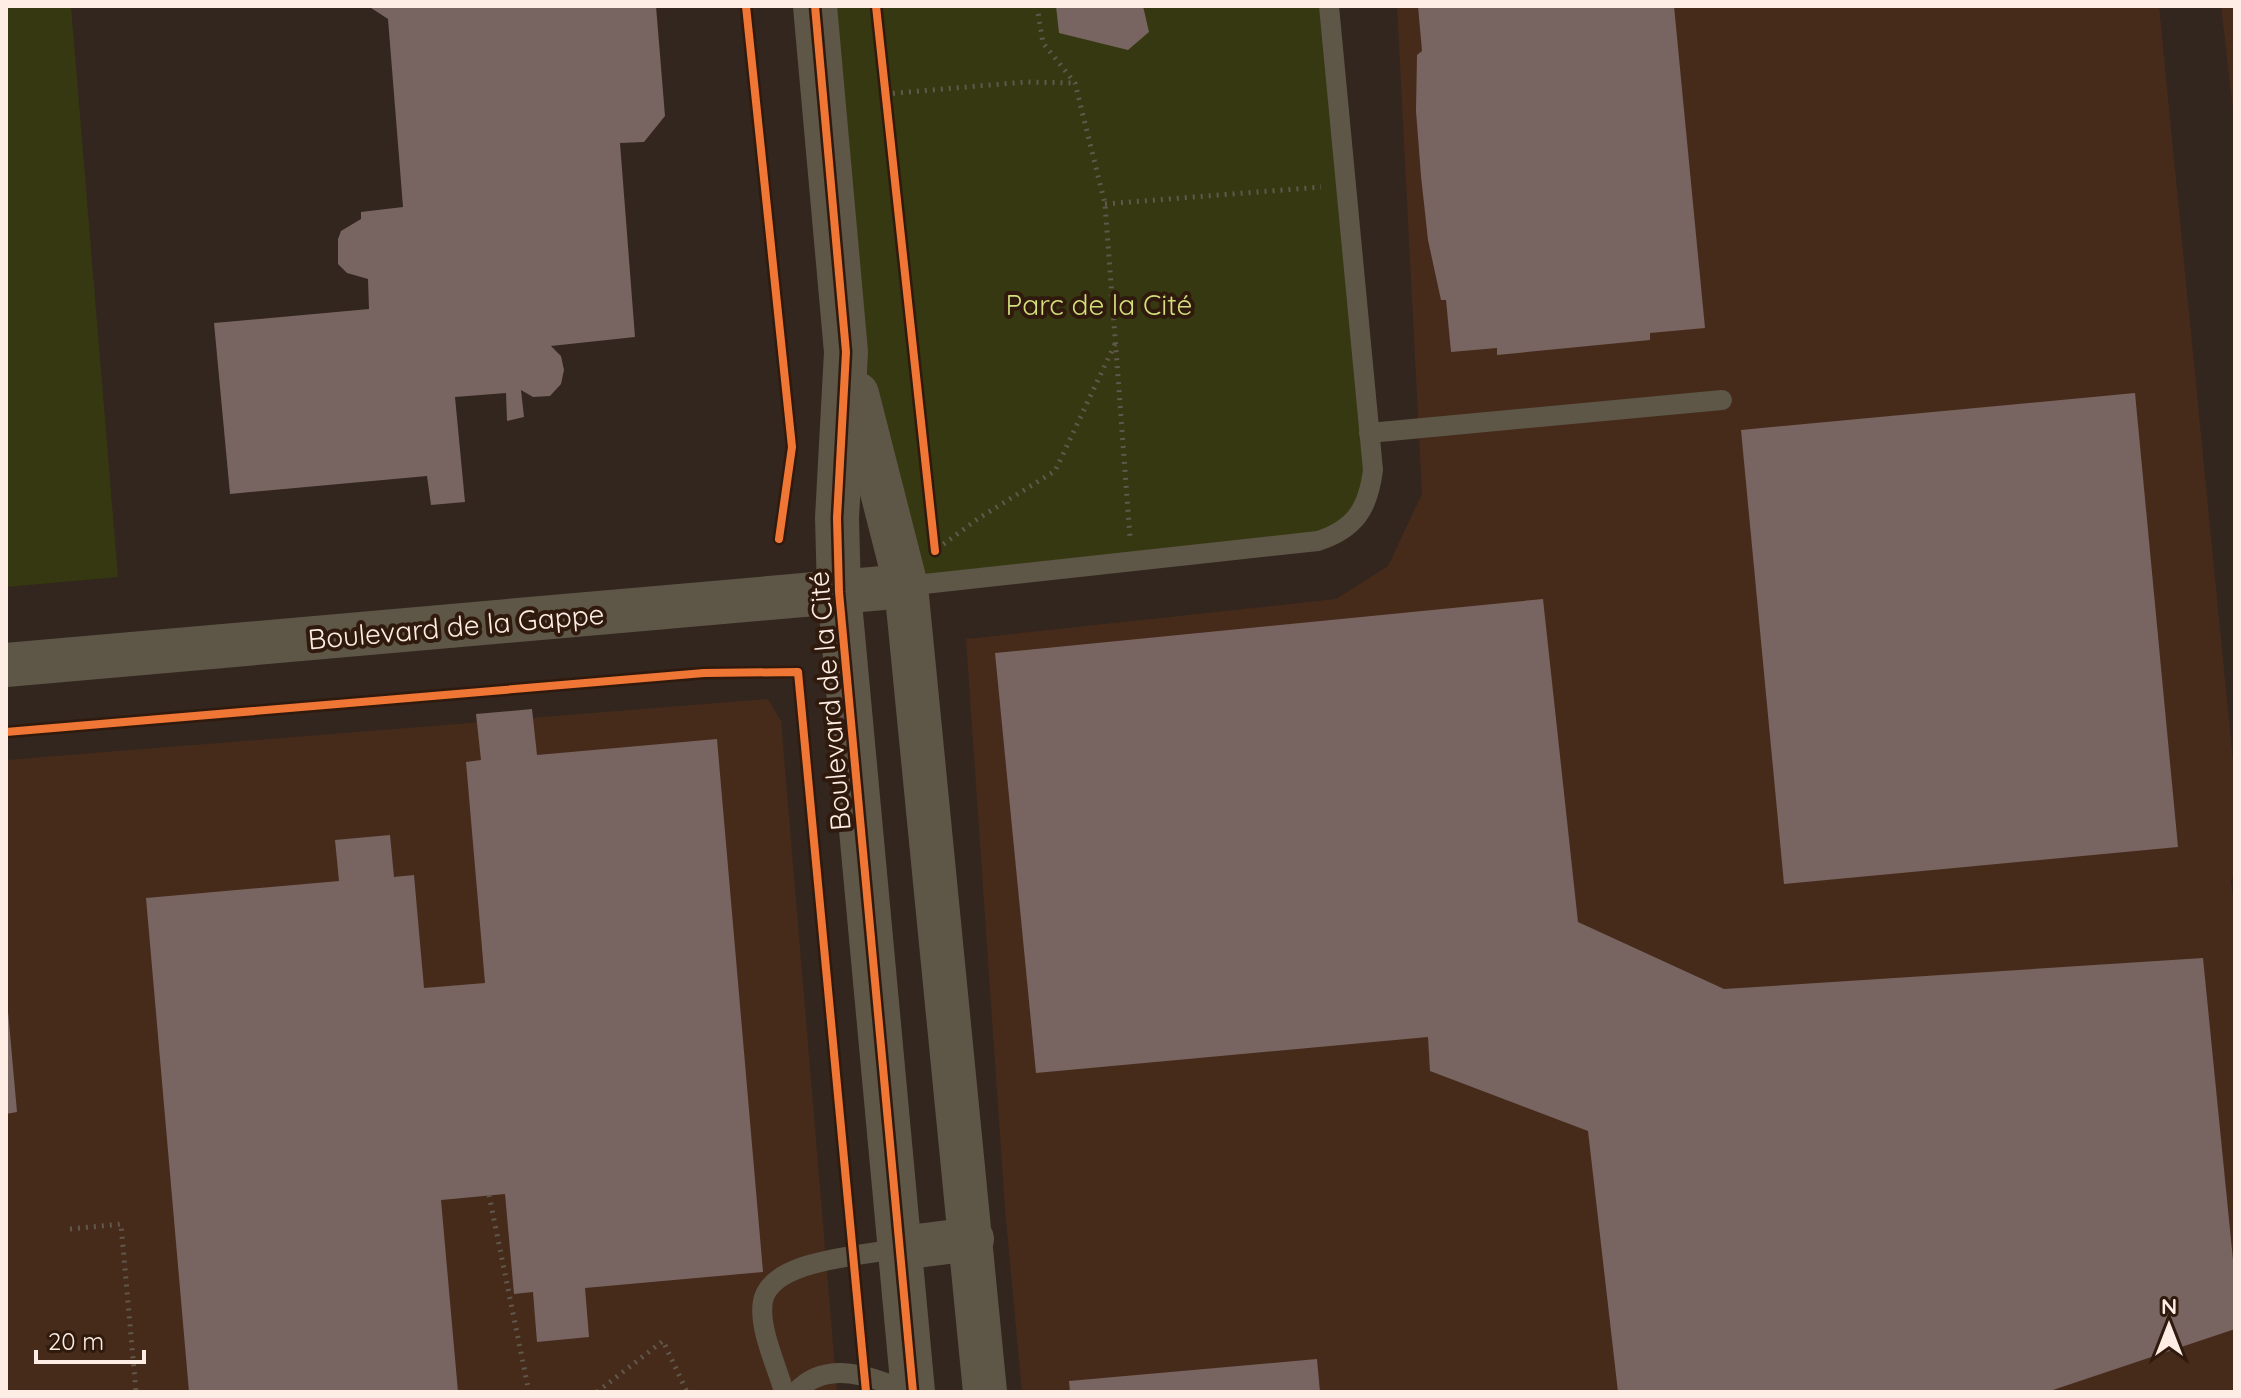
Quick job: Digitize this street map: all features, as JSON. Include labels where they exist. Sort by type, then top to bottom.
[{"type":"street","name":"Boulevard de la Cité","points":[[815,6],[846,352],[837,518],[839,592],[901,1248],[910,1392]]},
{"type":"street","name":"Boulevard de la Cité","points":[[846,352],[906,586],[985,1392]]},
{"type":"street","name":"Boulevard de la Gappe","points":[[6,665],[906,586]]},
{"type":"street","points":[[901,1248],[972,1239]]},
{"type":"lane","points":[[906,586],[1318,541],[1341,533],[1358,515],[1370,494],[1373,470],[1329,6]]},
{"type":"lane","points":[[1369,433],[1722,400]]},
{"type":"lane","points":[[784,1392],[763,1318],[763,1301],[770,1285],[782,1273],[799,1266],[901,1248]]},
{"type":"lane","points":[[796,1392],[815,1378],[830,1373],[865,1375],[910,1392]]},
{"type":"path","points":[[1037,6],[1043,43],[1075,83],[1105,204],[1133,560]]},
{"type":"path","points":[[884,79],[887,109]]},
{"type":"path","points":[[885,94],[1025,82],[1075,83]]},
{"type":"path","points":[[1105,204],[1346,184]]},
{"type":"path","points":[[935,551],[979,518],[1055,471],[1115,343]]},
{"type":"path","points":[[934,538],[935,551]]},
{"type":"path","points":[[489,1195],[529,1392]]},
{"type":"path","points":[[70,1229],[121,1224],[136,1392]]},
{"type":"path","points":[[597,1392],[663,1341],[687,1392]]},
{"type":"shaded area","points":[[1397,6],[2159,6],[2235,782],[2235,874],[2231,880],[2235,917],[2235,1392],[1022,1392],[1005,1209],[966,639],[1336,599],[1388,566],[1422,494]]},
{"type":"shaded area","points":[[2221,6],[2235,6],[2235,126]]},
{"type":"shaded area","points":[[768,699],[781,721],[837,1392],[6,1392],[6,760]]},
{"type":"green space","points":[[6,6],[71,6],[118,577],[6,587]]},
{"type":"green space","name":"Parc de la Cité","points":[[815,6],[1329,6],[1373,470],[1341,533],[906,586],[846,352]]},
{"type":"building","points":[[368,6],[656,6],[665,116],[644,142],[620,143],[635,337],[551,346],[561,356],[564,370],[561,384],[550,396],[533,397],[521,390],[524,417],[507,421],[506,393],[455,397],[465,502],[431,505],[427,476],[230,494],[214,323],[369,309],[368,279],[347,273],[338,264],[338,239],[341,231],[361,219],[361,212],[403,207],[388,19]]},
{"type":"building","points":[[1056,6],[1143,6],[1149,32],[1128,50],[1059,33]]},
{"type":"building","points":[[1418,6],[1674,6],[1705,328],[1650,333],[1650,340],[1497,355],[1497,348],[1451,352],[1446,300],[1441,300],[1428,240],[1421,176],[1416,111],[1417,55],[1422,51]]},
{"type":"building","points":[[2135,393],[2178,847],[1784,884],[1741,430]]},
{"type":"building","points":[[1543,599],[1578,922],[1724,989],[2203,958],[2235,1280],[2235,1329],[2047,1392],[1618,1392],[1588,1131],[1430,1071],[1428,1037],[1036,1073],[995,653]]},
{"type":"building","points":[[532,709],[537,755],[717,739],[763,1272],[585,1288],[589,1337],[537,1342],[533,1292],[514,1294],[505,1194],[441,1200],[458,1392],[189,1392],[146,898],[339,881],[335,840],[390,835],[394,877],[414,875],[424,988],[485,983],[466,762],[481,760],[476,714]]},
{"type":"building","points":[[6,989],[17,1112],[6,1114]]},
{"type":"building","points":[[1317,1359],[1320,1392],[1070,1392],[1069,1381]]},
{"type":"cycle path","points":[[746,6],[792,447],[779,539]]},
{"type":"cycle path","points":[[815,6],[846,352],[837,518],[839,592],[913,1392]]},
{"type":"cycle path","points":[[876,6],[935,551]]},
{"type":"cycle path","points":[[6,732],[704,673],[798,672],[866,1392]]}]
